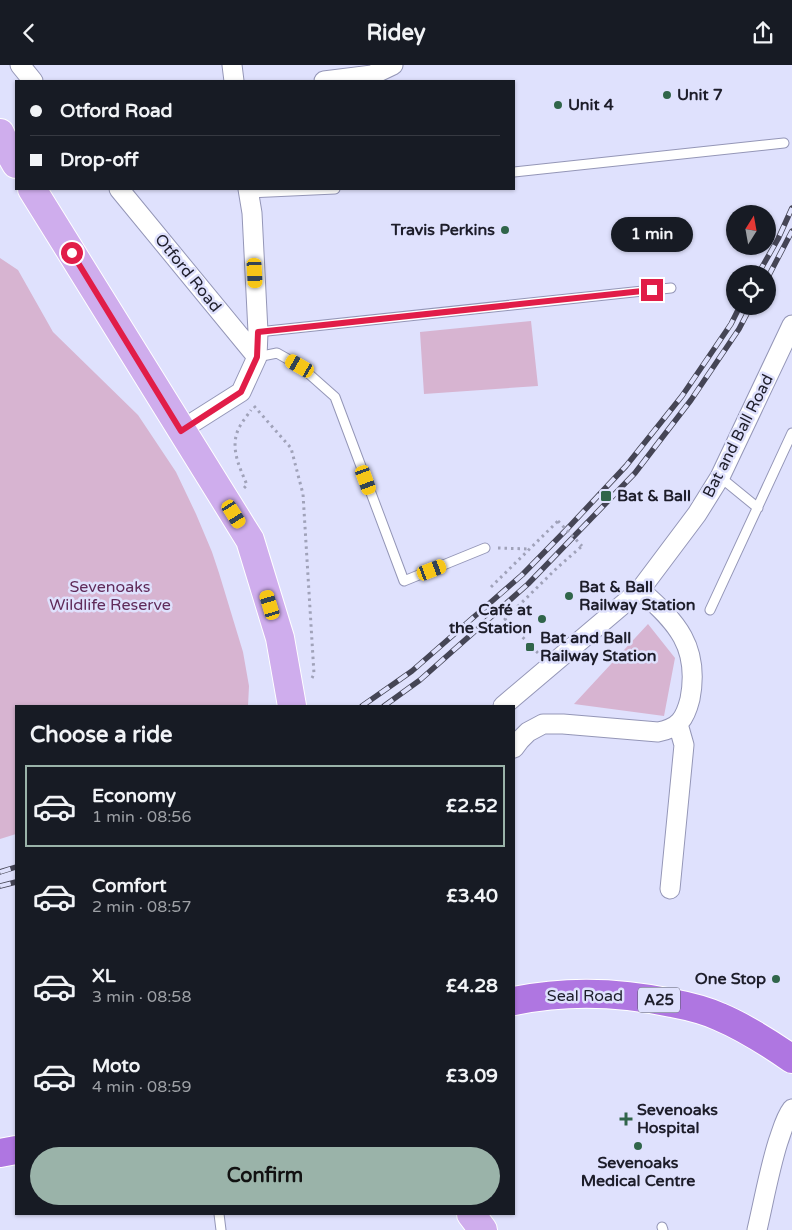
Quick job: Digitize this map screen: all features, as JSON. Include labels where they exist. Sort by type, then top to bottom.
[{"type":"highway","name":"Seal Road","points":[[515,1001],[553,995],[584,993],[620,995],[663,1001],[709,1012],[725,1019],[749,1031],[792,1059]]},
{"type":"highway","points":[[0,1153],[15,1150]]},
{"type":"main road","points":[[0,133],[15,162]]},
{"type":"main road","points":[[33,190],[250,539],[280,638],[292,705]]},
{"type":"main road","points":[[472,1215],[483,1230]]},
{"type":"street","points":[[20,65],[32,80]]},
{"type":"street","points":[[232,65],[234,80]]},
{"type":"street","points":[[332,80],[372,75],[393,65]]},
{"type":"street","name":"Otford Road","points":[[120,190],[257,357]]},
{"type":"street","points":[[181,431],[241,392],[257,357],[258,332],[252,213],[249,191]]},
{"type":"street","name":"Bat and Ball Road","points":[[504,705],[640,590],[697,513],[720,477],[792,325]]},
{"type":"street","points":[[515,747],[528,732],[543,724],[655,732],[668,730],[678,724],[684,716],[691,692],[693,668],[691,656],[674,624],[659,606],[640,590]]},
{"type":"street","points":[[670,889],[684,745],[678,724]]},
{"type":"street","points":[[757,1230],[774,1155],[786,1119],[792,1109]]},
{"type":"lane","points":[[515,172],[784,143]]},
{"type":"lane","points":[[249,191],[292,190]]},
{"type":"lane","points":[[258,332],[671,288]]},
{"type":"lane","points":[[257,357],[277,353],[300,366],[335,397],[404,581],[485,548]]},
{"type":"lane","points":[[710,610],[792,433]]},
{"type":"lane","points":[[720,477],[758,508]]},
{"type":"lane","points":[[219,1215],[221,1230]]},
{"type":"path","points":[[241,392],[291,448],[303,494],[314,674],[310,682]]},
{"type":"path","points":[[492,587],[558,521],[582,546],[504,619],[551,665]]},
{"type":"path","points":[[485,548],[531,549]]},
{"type":"green space","name":"Sevenoaks Wildlife Reserve","points":[[0,258],[18,270],[53,332],[138,415],[176,472],[212,552],[243,652],[249,686],[248,705],[15,705],[15,834],[0,839]]},
{"type":"green space","points":[[531,321],[538,386],[424,394],[420,332]]},
{"type":"green space","points":[[648,624],[675,658],[664,716],[574,704]]},
{"type":"railway","points":[[763,265],[778,239],[792,208]]},
{"type":"railway","points":[[774,265],[792,231]]},
{"type":"railway","points":[[363,705],[412,671],[522,575],[567,529],[626,466],[682,396],[736,315]]},
{"type":"railway","points":[[385,705],[420,680],[528,584],[635,473],[691,400],[739,329],[746,315]]},
{"type":"railway","points":[[0,872],[15,867]]},
{"type":"railway","points":[[0,886],[15,882]]},
{"type":"place","name":"Unit 7","points":[[667,95]]},
{"type":"place","name":"Unit 4","points":[[558,105]]},
{"type":"place","name":"Travis Perkins","points":[[505,230]]},
{"type":"place","name":"Bat & Ball","points":[[606,496]]},
{"type":"place","name":"Bat & Ball Railway Station","points":[[569,596]]},
{"type":"place","name":"Café at the Station","points":[[542,619]]},
{"type":"place","name":"Bat and Ball Railway Station","points":[[530,647]]},
{"type":"place","name":"One Stop","points":[[776,979]]},
{"type":"place","name":"Sevenoaks Hospital","points":[[626,1119]]},
{"type":"place","name":"Sevenoaks Medical Centre","points":[[638,1146]]},
{"type":"route","points":[[72,253],[181,431],[241,392],[257,357],[258,332],[652,290]]}]
